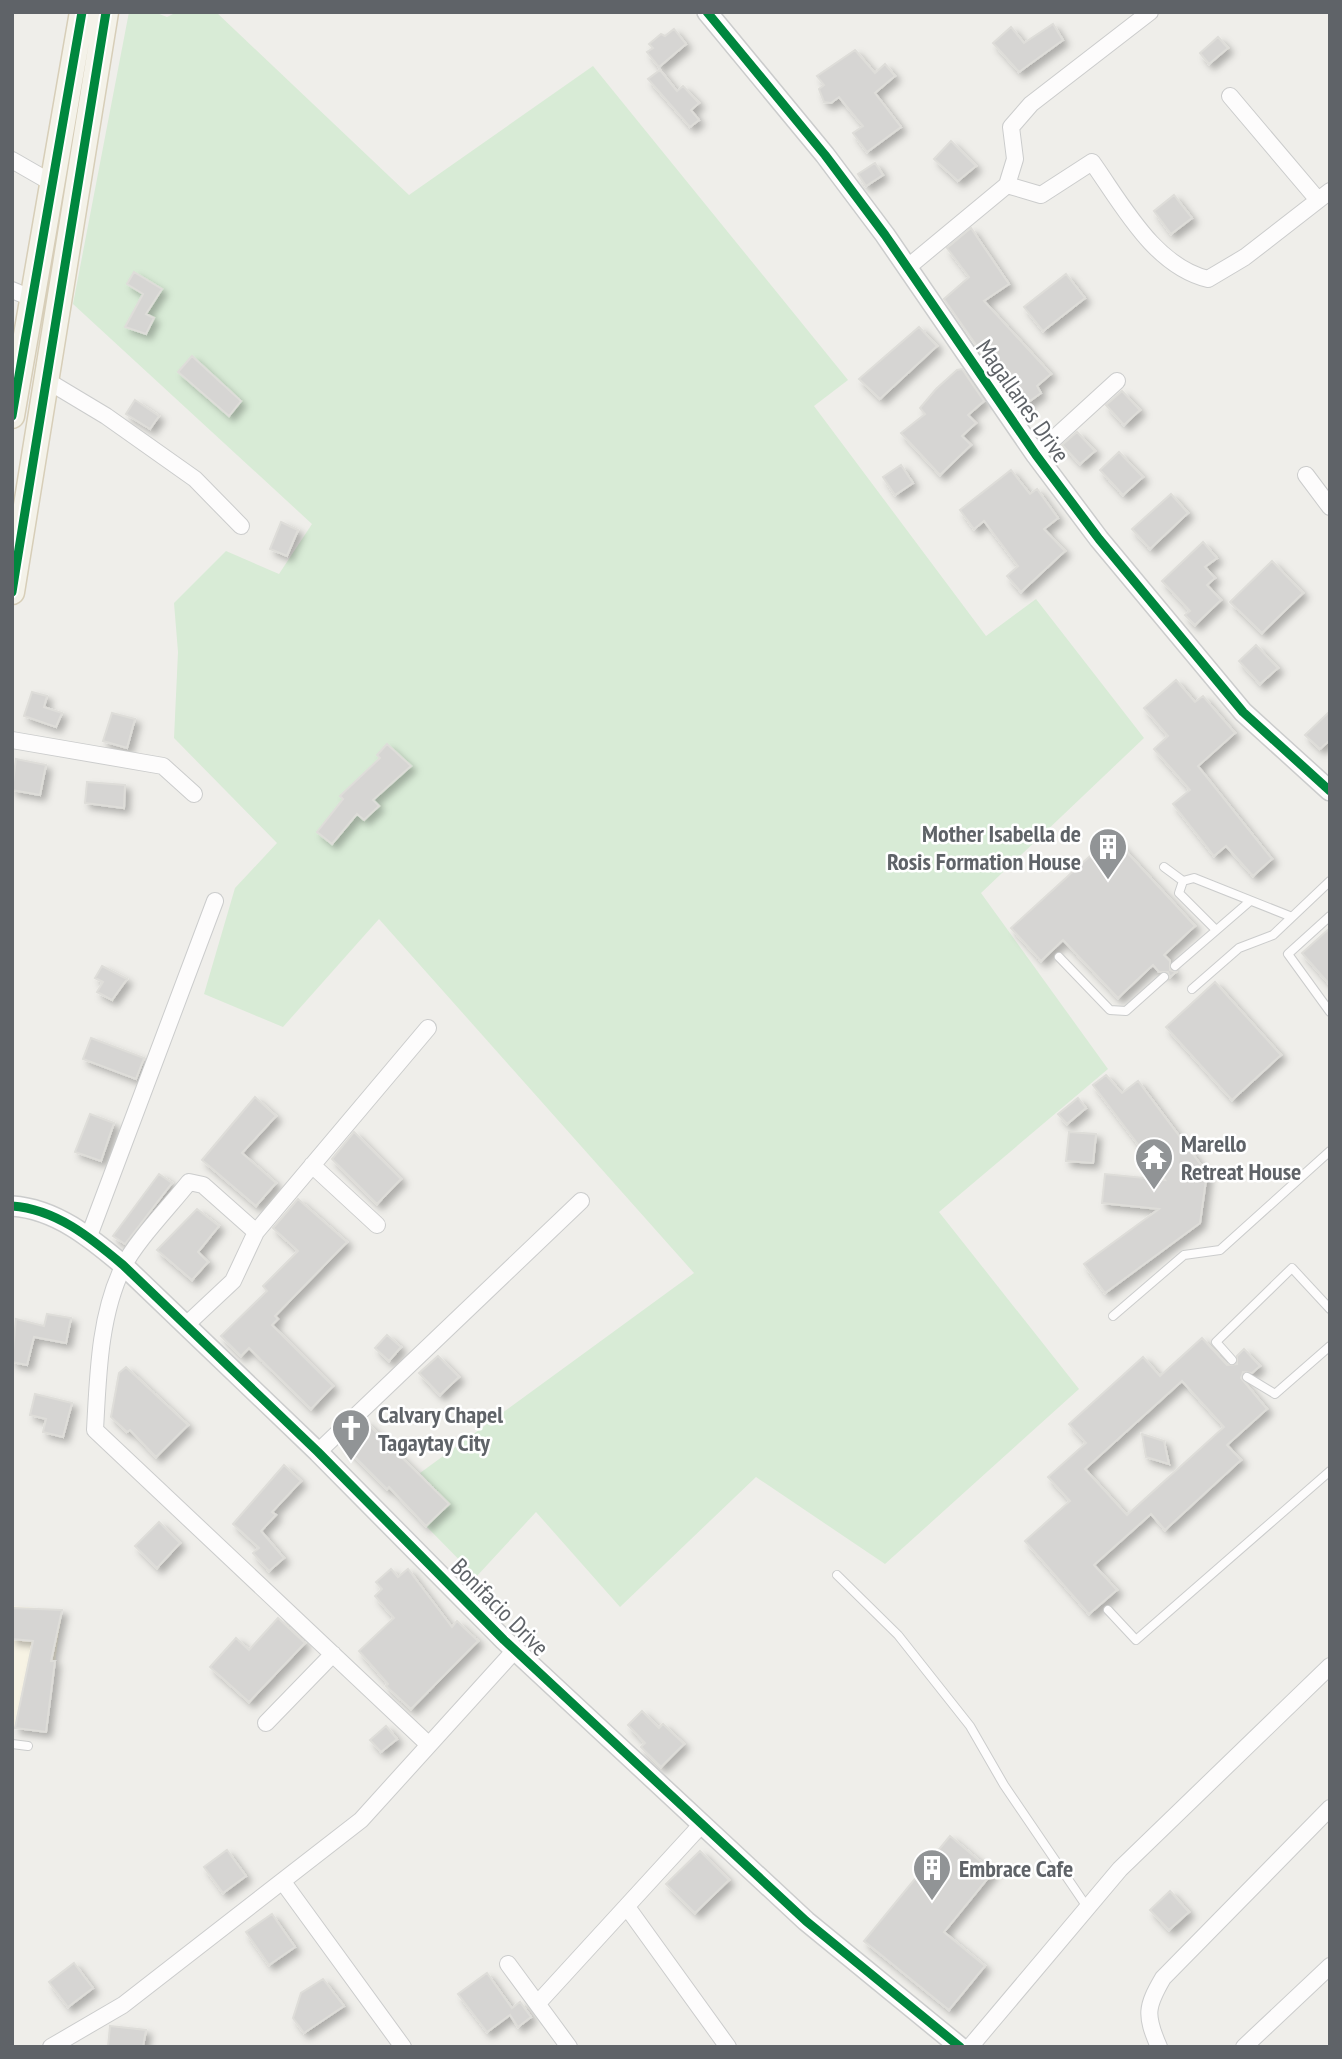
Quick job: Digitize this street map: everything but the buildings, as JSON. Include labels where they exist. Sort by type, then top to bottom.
[{"type":"main road","points":[[12,416],[22,294],[52,183],[82,12]]},
{"type":"main road","points":[[12,592],[106,12]]},
{"type":"street","name":"Magallanes Drive","points":[[707,12],[825,155],[908,267],[1036,455],[1123,569],[1243,712],[1330,792]]},
{"type":"street","points":[[908,267],[1007,185],[1015,159],[1011,127],[1031,104],[1150,12]]},
{"type":"street","points":[[1007,185],[1041,195],[1092,162],[1133,219],[1167,259],[1189,274],[1208,279],[1245,257],[1324,196],[1230,96]]},
{"type":"street","points":[[12,160],[52,183]]},
{"type":"street","points":[[46,380],[106,416],[195,479],[241,526]]},
{"type":"street","points":[[1036,455],[1117,381]]},
{"type":"street","points":[[1306,474],[1328,501]]},
{"type":"street","points":[[12,740],[163,766],[194,794]]},
{"type":"street","points":[[89,1236],[215,901]]},
{"type":"street","points":[[186,1326],[233,1281],[256,1232],[428,1028]]},
{"type":"street","points":[[312,1165],[377,1225]]},
{"type":"street","points":[[256,1232],[203,1185],[189,1182],[123,1265],[109,1304],[98,1379],[95,1430],[429,1745]]},
{"type":"street","points":[[318,1452],[581,1200]]},
{"type":"street","name":"Bonifacio Drive","points":[[12,1206],[55,1217],[89,1236],[123,1265],[318,1452],[515,1650],[806,1921],[960,2047]]},
{"type":"street","points":[[51,2047],[123,2005],[361,1820],[515,1650]]},
{"type":"street","points":[[266,1723],[333,1654]]},
{"type":"street","points":[[970,2047],[1120,1870],[1330,1666]]},
{"type":"street","points":[[1158,2047],[1151,2029],[1149,2003],[1163,1978],[1330,1808]]},
{"type":"street","points":[[538,2003],[702,1824]]},
{"type":"street","points":[[283,1882],[402,2047]]},
{"type":"street","points":[[626,1907],[728,2047]]},
{"type":"street","points":[[508,1964],[569,2047]]},
{"type":"street","points":[[1244,2047],[1330,1966]]},
{"type":"lane","points":[[1164,867],[1183,881]]},
{"type":"lane","points":[[1183,881],[1194,878],[1292,917]]},
{"type":"lane","points":[[1183,881],[1179,893],[1216,930]]},
{"type":"lane","points":[[1192,989],[1239,948],[1273,935],[1330,881]]},
{"type":"lane","points":[[1175,966],[1249,902]]},
{"type":"lane","points":[[1330,916],[1288,954],[1330,1012]]},
{"type":"lane","points":[[1059,957],[1110,1010],[1126,1011],[1164,977]]},
{"type":"lane","points":[[1113,1315],[1184,1255],[1220,1250],[1330,1151]]},
{"type":"lane","points":[[1232,1360],[1216,1342],[1292,1268],[1330,1310]]},
{"type":"lane","points":[[1247,1377],[1275,1394],[1330,1346]]},
{"type":"lane","points":[[1108,1611],[1136,1640],[1330,1472]]},
{"type":"lane","points":[[837,1575],[898,1635],[970,1726],[1004,1785],[1087,1907]]},
{"type":"lane","points":[[12,1744],[28,1746]]},
{"type":"shaded area","points":[[12,1606],[62,1610],[46,1732],[12,1727]]},
{"type":"green space","points":[[129,12],[154,12],[167,17],[177,12],[216,12],[409,195],[593,66],[848,380],[814,406],[986,636],[1036,599],[1144,738],[981,893],[1108,1069],[939,1212],[1079,1389],[885,1564],[756,1477],[620,1607],[536,1512],[476,1577],[426,1526],[449,1504],[420,1473],[694,1273],[379,919],[283,1027],[204,994],[235,888],[277,843],[174,738],[178,652],[174,603],[226,551],[279,574],[312,524],[73,304]]},
{"type":"cycle path","points":[[12,416],[82,12]]},
{"type":"cycle path","points":[[12,592],[106,12]]},
{"type":"cycle path","points":[[707,12],[825,155],[885,235],[1036,455],[1099,539],[1243,712],[1330,791]]},
{"type":"cycle path","points":[[12,1206],[28,1208],[72,1226],[123,1265],[318,1452],[504,1640],[806,1921],[960,2047]]},
{"type":"place","name":"Mother Isabella de Rosis Formation House","points":[[1108,881]]},
{"type":"place","name":"Marello Retreat House","points":[[1154,1191]]},
{"type":"place","name":"Calvary Chapel Tagaytay City","points":[[351,1462]]},
{"type":"place","name":"Embrace Cafe","points":[[932,1902]]}]
